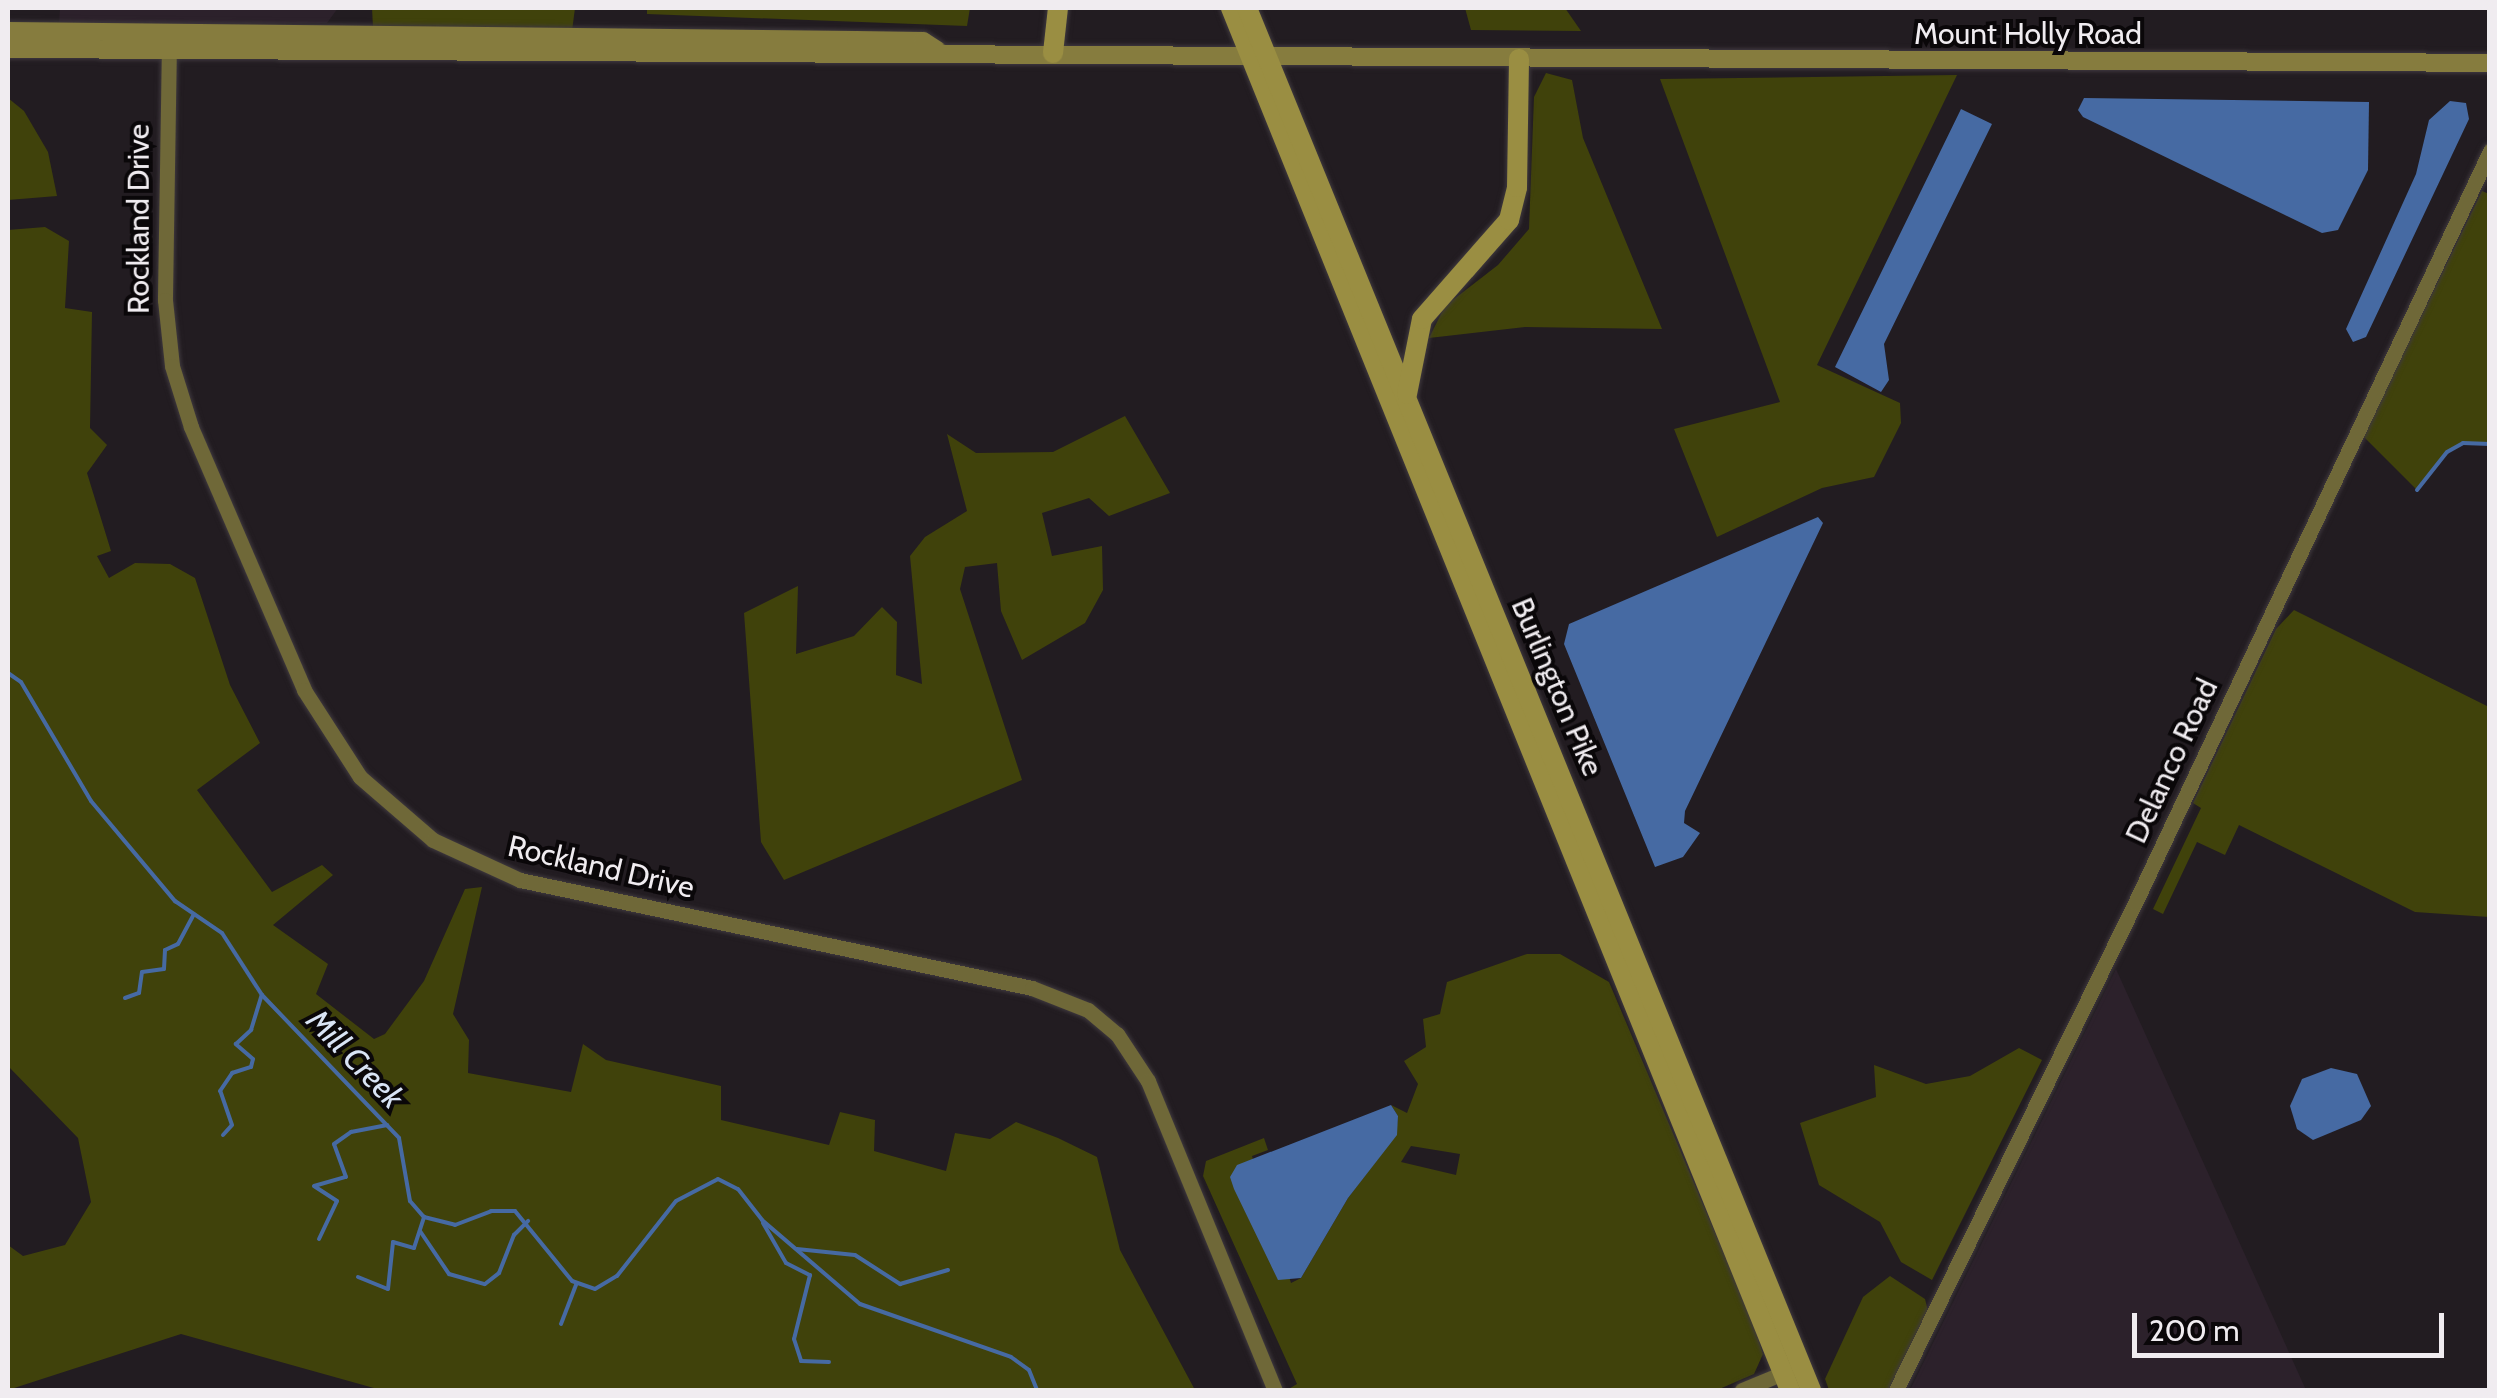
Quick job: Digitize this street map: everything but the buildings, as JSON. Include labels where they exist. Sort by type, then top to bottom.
[{"type":"highway","points":[[1053,53],[1058,8]]},
{"type":"highway","name":"Burlington Pike","points":[[1231,8],[1258,56],[1406,401],[1791,1376]]},
{"type":"highway","name":"Burlington Pike","points":[[1247,8],[1258,56],[1791,1376],[1811,1390]]},
{"type":"highway","points":[[1406,401],[1422,320],[1509,220],[1517,186],[1519,59]]},
{"type":"main road","points":[[8,31],[169,42]]},
{"type":"main road","name":"Mount Holly Road","points":[[169,42],[889,40],[922,41],[938,50],[1258,56],[2490,63]]},
{"type":"main road","points":[[8,49],[169,42]]},
{"type":"street","name":"Rockland Drive","points":[[169,42],[165,311],[178,387],[304,690],[360,777],[433,840],[520,880],[1032,988],[1088,1010],[1117,1034],[1148,1081],[1276,1390]]},
{"type":"street","name":"Delanco Road","points":[[1896,1390],[2136,903],[2490,151]]},
{"type":"street","points":[[1742,1390],[1791,1376]]},
{"type":"shaded area","points":[[60,8],[338,8],[327,23],[59,25]]},
{"type":"shaded area","points":[[372,8],[575,8],[572,31],[373,27]]},
{"type":"shaded area","points":[[647,8],[970,8],[967,26],[647,14]]},
{"type":"shaded area","points":[[1465,8],[1565,8],[1581,31],[1471,30]]},
{"type":"shaded area","points":[[1546,73],[1572,80],[1583,138],[1662,329],[1525,327],[1429,338],[1445,306],[1498,265],[1529,229],[1534,97]]},
{"type":"shaded area","points":[[1957,75],[1817,365],[1900,403],[1901,423],[1874,477],[1822,488],[1717,537],[1674,429],[1780,402],[1660,79]]},
{"type":"shaded area","points":[[8,98],[24,111],[48,152],[57,196],[8,200]]},
{"type":"shaded area","points":[[2482,191],[2489,194],[2489,444],[2463,443],[2447,452],[2417,490],[2363,436]]},
{"type":"shaded area","points":[[45,227],[69,241],[65,308],[92,312],[90,428],[107,445],[87,473],[111,551],[97,556],[109,578],[135,563],[170,564],[195,578],[230,685],[260,743],[197,790],[272,892],[322,865],[333,875],[273,925],[328,964],[316,994],[374,1039],[385,1034],[424,981],[465,889],[482,887],[453,1014],[469,1040],[468,1073],[571,1092],[583,1044],[606,1060],[721,1086],[721,1120],[829,1145],[840,1112],[875,1120],[874,1151],[946,1171],[955,1133],[990,1139],[1016,1122],[1058,1138],[1097,1157],[1120,1250],[1195,1390],[381,1390],[181,1334],[8,1390],[8,1245],[23,1256],[65,1245],[91,1202],[78,1138],[8,1066],[8,230]]},
{"type":"shaded area","points":[[1125,416],[1170,493],[1109,516],[1089,498],[1042,513],[1052,556],[1102,546],[1103,590],[1085,623],[1022,660],[1001,611],[997,563],[965,567],[960,589],[1022,780],[784,880],[761,842],[744,613],[798,586],[796,654],[854,636],[882,607],[897,622],[896,675],[922,684],[910,556],[925,537],[967,511],[947,434],[976,453],[1053,452]]},
{"type":"shaded area","points":[[2294,610],[2489,707],[2489,917],[2415,912],[2239,825],[2225,855],[2197,842],[2163,914],[2153,909],[2201,808],[2193,803],[2276,629]]},
{"type":"shaded area","points":[[1527,954],[1560,954],[1609,982],[1752,1320],[1763,1354],[1754,1374],[1717,1390],[1287,1390],[1297,1384],[1203,1176],[1206,1161],[1264,1138],[1268,1150],[1252,1156],[1291,1283],[1301,1278],[1348,1198],[1396,1135],[1398,1116],[1391,1105],[1407,1113],[1418,1084],[1404,1061],[1426,1047],[1423,1019],[1440,1014],[1447,982]],"holes":[[[1411,1146],[1460,1154],[1456,1175],[1401,1162]]]},
{"type":"shaded area","points":[[2116,969],[2306,1390],[1910,1390]]},
{"type":"shaded area","points":[[2019,1048],[2042,1060],[1932,1280],[1901,1262],[1880,1222],[1819,1185],[1800,1123],[1876,1097],[1874,1065],[1926,1084],[1970,1076]]},
{"type":"shaded area","points":[[1890,1276],[1925,1299],[1928,1311],[1889,1390],[1829,1390],[1825,1379],[1863,1297]]},
{"type":"water","points":[[2084,98],[2369,102],[2368,170],[2338,230],[2322,233],[2083,117],[2078,110]]},
{"type":"water","points":[[2450,101],[2466,103],[2469,119],[2366,337],[2353,342],[2346,329],[2416,174],[2429,120]]},
{"type":"water","points":[[1961,109],[1992,124],[1884,344],[1889,380],[1881,392],[1835,367]]},
{"type":"water","points":[[1818,517],[1823,523],[1685,811],[1684,823],[1700,833],[1683,857],[1655,867],[1564,644],[1569,624]]},
{"type":"water","points":[[2331,1068],[2357,1074],[2371,1106],[2361,1120],[2313,1140],[2297,1129],[2290,1106],[2302,1079]]},
{"type":"water","points":[[1391,1105],[1398,1116],[1397,1135],[1348,1198],[1301,1278],[1278,1280],[1234,1189],[1230,1177],[1237,1165]]},
{"type":"waterway","points":[[2417,490],[2447,452],[2463,443],[2490,444]]},
{"type":"waterway","name":"Mill Creek","points":[[8,673],[21,682],[91,801],[175,901],[222,933],[262,995],[399,1138],[410,1201],[424,1217],[455,1225],[491,1211],[515,1211],[572,1281],[595,1289],[617,1276],[676,1201],[718,1179],[738,1189],[762,1220],[860,1304],[1011,1357],[1029,1370],[1037,1390]]},
{"type":"waterway","points":[[125,998],[139,993],[142,972],[164,969],[165,950],[178,944],[194,914]]},
{"type":"waterway","points":[[223,1135],[232,1125],[220,1091],[232,1073],[251,1067],[253,1059],[236,1044],[251,1030],[262,995]]},
{"type":"waterway","points":[[319,1239],[337,1201],[314,1186],[346,1177],[334,1144],[351,1132],[387,1125]]},
{"type":"waterway","points":[[358,1277],[388,1289],[393,1242],[414,1248],[424,1217]]},
{"type":"waterway","points":[[420,1231],[449,1274],[485,1284],[499,1273],[514,1235],[528,1221]]},
{"type":"waterway","points":[[763,1223],[786,1263],[810,1275],[794,1339],[801,1361],[829,1362]]},
{"type":"waterway","points":[[797,1249],[855,1255],[900,1284],[948,1270]]},
{"type":"waterway","points":[[561,1324],[576,1285]]}]
